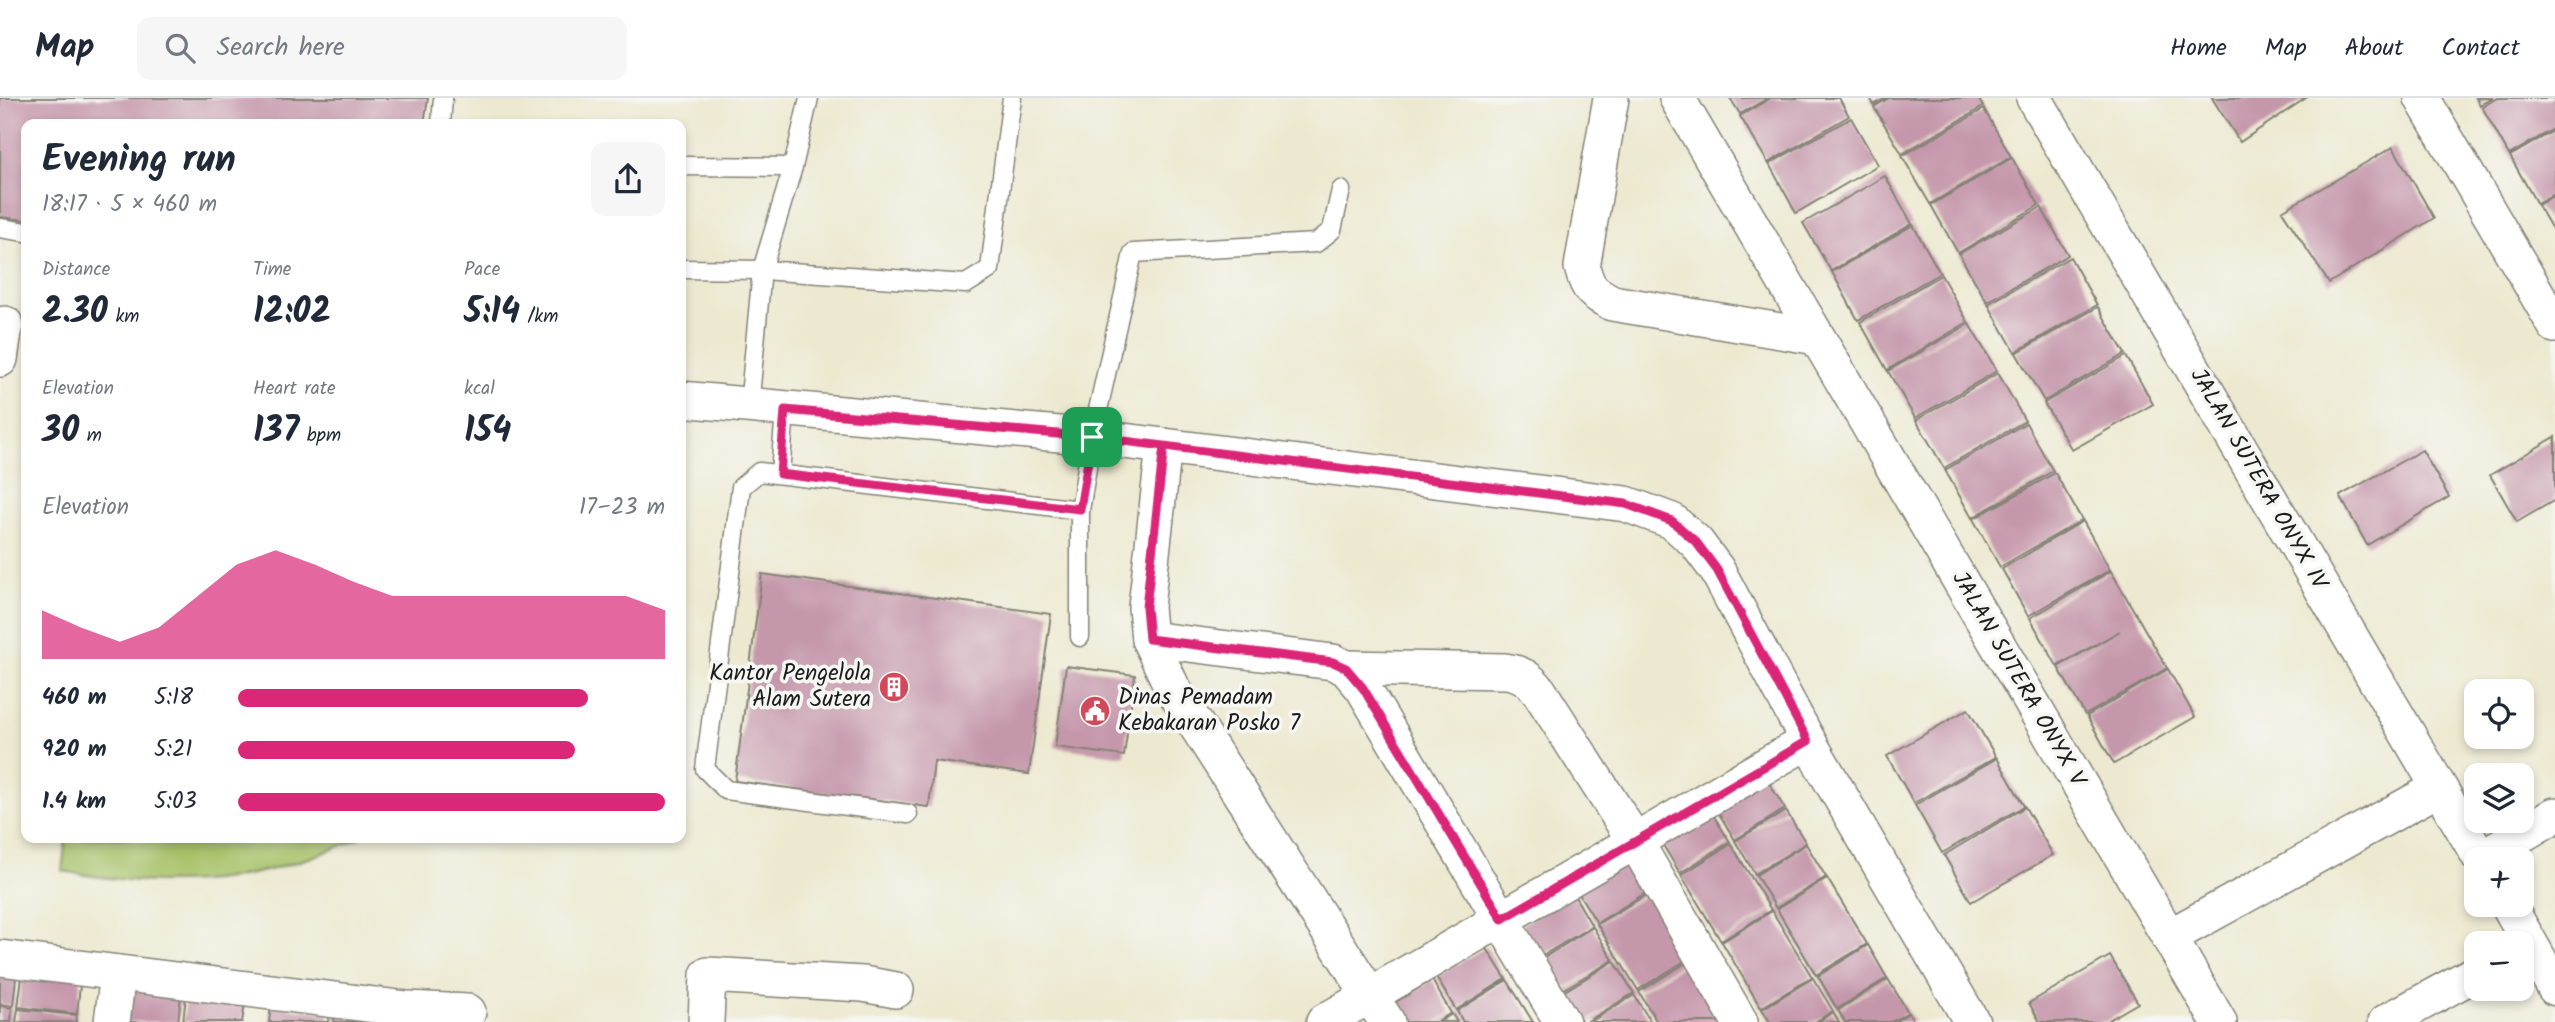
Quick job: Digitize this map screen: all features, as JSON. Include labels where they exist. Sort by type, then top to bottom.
[{"type":"street","points":[[1611,98],[1582,267],[1587,285],[1595,294],[1612,303],[1817,337]]},
{"type":"street","name":"JALAN SUTERA ONYX V","points":[[1677,98],[2219,1022]]},
{"type":"street","name":"JALAN SUTERA ONYX IV","points":[[2034,98],[2474,847]]},
{"type":"street","points":[[2422,98],[2555,325]]},
{"type":"street","points":[[0,359],[10,324]]},
{"type":"street","points":[[686,400],[1092,437],[1626,504],[1672,521],[1696,542],[1717,570],[1808,741],[1972,1022]]},
{"type":"street","points":[[1164,446],[1146,607],[1149,639],[1173,689],[1379,1008]]},
{"type":"street","points":[[1149,639],[1333,662],[1346,668],[1505,671],[1519,673],[1530,679],[1635,841],[1740,1022]]},
{"type":"street","points":[[1346,668],[1363,688],[1562,1022]]},
{"type":"street","points":[[1324,1022],[1379,1008],[1502,919],[1808,741]]},
{"type":"street","points":[[2169,937],[2439,788]]},
{"type":"street","points":[[2501,847],[2555,815]]},
{"type":"street","points":[[2534,957],[2555,988]]},
{"type":"street","points":[[0,958],[118,973],[261,1007],[406,1015],[468,1012]]},
{"type":"street","points":[[112,1022],[118,973]]},
{"type":"street","points":[[706,1022],[708,975],[863,984],[896,990]]},
{"type":"street","points":[[2386,1022],[2464,980]]},
{"type":"lane","points":[[441,119],[443,98]]},
{"type":"lane","points":[[749,407],[762,270],[793,167],[809,98]]},
{"type":"lane","points":[[686,269],[762,270],[966,284],[990,269],[1012,98]]},
{"type":"lane","points":[[686,166],[793,167]]},
{"type":"lane","points":[[1080,637],[1080,509],[1092,437],[1132,253],[1315,243],[1332,230],[1341,190]]},
{"type":"lane","points":[[0,228],[21,231]]},
{"type":"lane","points":[[780,474],[785,410]]},
{"type":"lane","points":[[908,814],[726,790],[705,769],[741,487],[759,472],[1080,509]]},
{"type":"green space","points":[[65,843],[347,843],[284,866],[214,880],[142,881],[62,871]]},
{"type":"building","points":[[0,98],[428,98],[425,119],[21,119],[21,219],[0,217]]},
{"type":"building","points":[[1730,98],[1768,98],[1740,114]]},
{"type":"building","points":[[1771,98],[1839,98],[1849,116],[1768,163],[1740,116]]},
{"type":"building","points":[[1870,98],[1886,98],[1874,105]]},
{"type":"building","points":[[1889,98],[1978,98],[1983,107],[1902,154],[1874,107]]},
{"type":"building","points":[[2212,98],[2306,98],[2240,142]]},
{"type":"building","points":[[2476,98],[2493,98],[2480,105]]},
{"type":"building","points":[[2497,98],[2555,98],[2555,128],[2509,155],[2482,107]]},
{"type":"building","points":[[1984,109],[2011,157],[1930,204],[1902,156]]},
{"type":"building","points":[[1851,118],[1878,165],[1796,213],[1769,164]]},
{"type":"building","points":[[2555,130],[2555,193],[2537,204],[2510,156]]},
{"type":"building","points":[[2393,147],[2434,218],[2329,283],[2282,211]]},
{"type":"building","points":[[2012,158],[2039,205],[1958,253],[1931,205]]},
{"type":"building","points":[[1885,176],[1912,224],[1831,271],[1803,223]]},
{"type":"building","points":[[2555,195],[2555,234],[2538,205]]},
{"type":"building","points":[[2041,207],[2068,255],[1987,302],[1959,254]]},
{"type":"building","points":[[1913,225],[1940,273],[1858,320],[1832,272]]},
{"type":"building","points":[[2070,257],[2097,305],[2015,352],[1988,304]]},
{"type":"building","points":[[1941,275],[1968,322],[1887,370],[1860,322]]},
{"type":"building","points":[[2098,307],[2125,354],[2044,401],[2016,353]]},
{"type":"building","points":[[1969,324],[1997,371],[1915,418],[1888,371]]},
{"type":"building","points":[[2126,356],[2153,404],[2072,450],[2044,403]]},
{"type":"building","points":[[1998,373],[2025,421],[1944,468],[1916,420]]},
{"type":"building","points":[[2026,423],[2053,471],[1972,518],[1945,470]]},
{"type":"building","points":[[2555,437],[2555,500],[2517,522],[2490,475]]},
{"type":"building","points":[[2422,450],[2449,497],[2367,545],[2340,496]]},
{"type":"building","points":[[2055,473],[2082,520],[2000,567],[1973,519]]},
{"type":"building","points":[[2083,521],[2110,570],[2028,616],[2002,569]]},
{"type":"building","points":[[2111,571],[2167,668],[2085,715],[2058,667],[2120,631],[2057,666],[2030,618]]},
{"type":"building","name":"Kantor Pengelola Alam Sutera","points":[[762,574],[1051,614],[1029,774],[934,761],[929,807],[735,781]]},
{"type":"building","name":"Dinas Pemadam Kebakaran Posko 7","points":[[1066,666],[1135,675],[1124,756],[1055,747]]},
{"type":"building","points":[[2168,669],[2195,717],[2114,764],[2087,716]]},
{"type":"building","points":[[1968,709],[1996,757],[1914,803],[1887,756]]},
{"type":"building","points":[[1997,758],[2024,806],[1942,853],[1915,805]]},
{"type":"building","points":[[1765,776],[1785,809],[1735,840],[1715,807]]},
{"type":"building","points":[[2025,807],[2053,855],[1971,902],[1944,855]]},
{"type":"building","points":[[1710,810],[1730,842],[1680,873],[1660,840]]},
{"type":"building","points":[[1786,811],[1806,843],[1755,874],[1735,841]]},
{"type":"building","points":[[1731,844],[1771,910],[1721,941],[1681,875]]},
{"type":"building","points":[[1806,844],[1826,877],[1776,908],[1756,875]]},
{"type":"building","points":[[1627,860],[1647,892],[1597,923],[1577,891]]},
{"type":"building","points":[[1827,878],[1867,944],[1816,975],[1777,909]]},
{"type":"building","points":[[1573,893],[1592,926],[1542,956],[1522,924]]},
{"type":"building","points":[[1648,894],[1688,959],[1638,990],[1597,924]]},
{"type":"building","points":[[1772,911],[1812,977],[1761,1008],[1722,942]]},
{"type":"building","points":[[1593,927],[1613,960],[1562,990],[1543,958]]},
{"type":"building","points":[[1868,945],[1887,978],[1837,1009],[1818,976]]},
{"type":"building","points":[[1486,947],[1506,979],[1456,1010],[1436,977]]},
{"type":"building","points":[[2110,956],[2138,1003],[2105,1022],[2040,1022],[2029,1003]]},
{"type":"building","points":[[1614,961],[1634,993],[1582,1022],[1563,992]]},
{"type":"building","points":[[1689,961],[1726,1022],[1657,1022],[1639,992]]},
{"type":"building","points":[[0,966],[17,968],[13,1006],[0,1004]]},
{"type":"building","points":[[23,969],[81,976],[77,1014],[18,1007]]},
{"type":"building","points":[[1813,978],[1833,1011],[1815,1022],[1770,1022],[1762,1009]]},
{"type":"building","points":[[1888,979],[1908,1012],[1891,1022],[1845,1022],[1838,1010]]},
{"type":"building","points":[[1432,980],[1451,1013],[1436,1022],[1388,1022],[1381,1011]]},
{"type":"building","points":[[1507,980],[1533,1022],[1463,1022],[1457,1011]]},
{"type":"building","points":[[122,988],[181,995],[178,1022],[118,1022]]},
{"type":"building","points":[[1634,995],[1651,1022],[1590,1022]]},
{"type":"building","points":[[186,996],[245,1004],[242,1022],[183,1022]]},
{"type":"building","points":[[0,1006],[12,1008],[11,1022],[0,1022]]},
{"type":"building","points":[[271,1006],[329,1013],[328,1022],[269,1022]]},
{"type":"building","points":[[18,1009],[77,1015],[76,1022],[16,1022]]},
{"type":"building","points":[[1833,1012],[1839,1022],[1818,1022]]},
{"type":"building","points":[[1909,1013],[1914,1022],[1894,1022]]},
{"type":"building","points":[[335,1014],[384,1022],[334,1022]]},
{"type":"building","points":[[1452,1014],[1457,1022],[1439,1022]]},
{"type":"place","name":"Kantor Pengelola Alam Sutera","points":[[894,687]]},
{"type":"place","name":"Dinas Pemadam Kebakaran Posko 7","points":[[1095,711]]},
{"type":"route","points":[[1092,437],[785,410],[780,474],[1080,509],[1092,437],[1164,446],[1146,607],[1149,639],[1333,662],[1346,668],[1363,688],[1502,919],[1808,741],[1717,570],[1696,542],[1672,521],[1626,504],[1092,437]]}]
